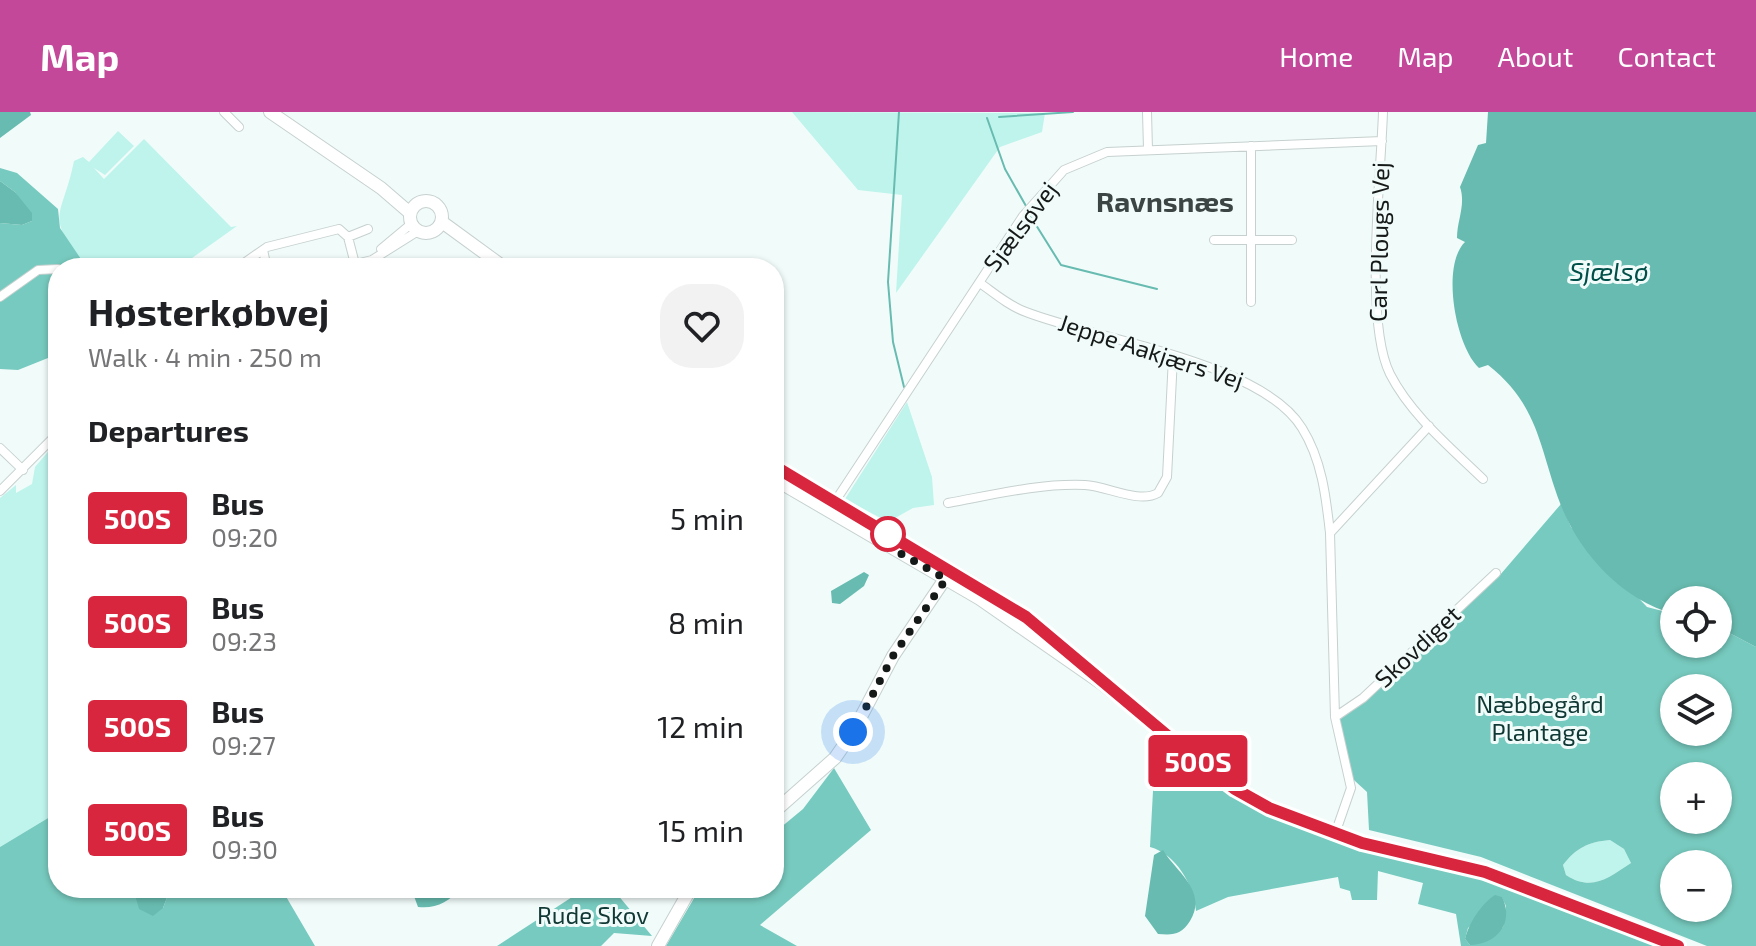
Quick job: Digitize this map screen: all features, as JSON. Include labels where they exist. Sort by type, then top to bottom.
[{"type":"main road","points":[[272,112],[381,188],[427,234],[439,226]]},
{"type":"main road","points":[[414,218],[429,201],[437,205],[439,226]]},
{"type":"main road","points":[[439,226],[490,258]]},
{"type":"main road","points":[[784,473],[831,508]]},
{"type":"main road","points":[[784,484],[1026,617],[1101,683],[1235,789],[1302,823],[1485,872],[1677,946]]},
{"type":"main road","points":[[784,803],[835,758],[893,656],[948,574]]},
{"type":"main road","points":[[658,946],[685,898]]},
{"type":"street","points":[[224,112],[239,127]]},
{"type":"street","points":[[1147,112],[1148,149]]},
{"type":"street","name":"Carl Plougs Vej","points":[[1383,112],[1378,338],[1390,374],[1429,426],[1483,479]]},
{"type":"street","name":"Sjælsøvej","points":[[831,508],[1023,216],[1064,170],[1085,158],[1107,152],[1382,141]]},
{"type":"street","points":[[1251,146],[1251,302]]},
{"type":"street","points":[[369,258],[414,218]]},
{"type":"street","points":[[251,258],[263,250],[339,229],[348,237],[353,258]]},
{"type":"street","points":[[348,237],[368,229]]},
{"type":"street","points":[[1214,240],[1292,240]]},
{"type":"street","points":[[263,250],[265,258]]},
{"type":"street","points":[[0,297],[38,270],[48,270]]},
{"type":"street","name":"Jeppe Aakjærs Vej","points":[[980,283],[1024,312],[1173,357],[1259,387],[1292,414],[1320,469],[1330,533],[1335,717],[1351,788],[1335,834]]},
{"type":"street","points":[[948,503],[1082,485],[1112,488],[1142,498],[1158,493],[1167,477],[1173,357]]},
{"type":"street","points":[[1330,533],[1429,426]]},
{"type":"street","points":[[0,491],[48,444]]},
{"type":"street","points":[[0,448],[23,470]]},
{"type":"street","name":"Skovdiget","points":[[1335,717],[1363,698],[1496,573]]},
{"type":"shaded area","points":[[792,112],[1045,113],[1042,132],[1000,147],[896,293],[902,195],[858,190]]},
{"type":"shaded area","points":[[118,131],[134,146],[105,175],[94,168],[104,179],[144,139],[231,227],[237,226],[192,258],[79,258],[60,226],[61,206],[74,161],[83,157],[89,162]]},
{"type":"shaded area","points":[[907,402],[932,477],[934,505],[913,508],[888,522],[845,499]]},
{"type":"shaded area","points":[[48,452],[48,818],[0,847],[0,498],[16,485],[16,493],[32,484],[35,467]]},
{"type":"shaded area","points":[[1610,840],[1624,849],[1631,863],[1592,883],[1566,875],[1563,865],[1578,850],[1595,842]]},
{"type":"green space","points":[[0,168],[17,173],[58,209],[60,228],[80,258],[48,258],[48,358],[18,370],[0,369],[0,223],[22,225],[32,221],[15,192],[0,181]]},
{"type":"green space","name":"Næbbegård Plantage","points":[[1561,504],[1571,527],[1647,607],[1660,610],[1660,658],[1732,658],[1732,634],[1756,647],[1756,946],[1707,946],[1481,857],[1369,830],[1367,792],[1343,770],[1333,718],[1362,703],[1500,575]],"holes":[[[1610,840],[1624,849],[1631,863],[1592,883],[1566,875],[1563,865],[1573,854],[1589,844]]]},
{"type":"green space","points":[[1156,735],[1239,798],[1283,822],[1346,846],[1492,882],[1662,946],[1461,946],[1456,914],[1418,904],[1423,883],[1378,871],[1377,900],[1352,900],[1350,891],[1340,888],[1338,877],[1228,897],[1196,911],[1192,891],[1182,872],[1168,856],[1150,847]],"holes":[[[1502,898],[1506,906],[1503,927],[1470,945],[1465,939],[1468,928]]]},
{"type":"green space","points":[[834,768],[871,830],[760,925],[797,946],[666,946],[694,898],[784,898],[784,825],[803,809]]},
{"type":"green space","points":[[48,818],[48,898],[142,898],[163,908],[167,898],[287,898],[315,946],[0,946],[0,847]]},
{"type":"green space","name":"Rude Skov","points":[[571,898],[620,898],[652,936],[614,933],[601,946],[497,946]]},
{"type":"water","points":[[0,112],[30,112],[31,115],[0,138]]},
{"type":"water","name":"Sjælsø","points":[[1488,112],[1756,112],[1756,647],[1732,634],[1732,586],[1660,586],[1660,609],[1637,598],[1605,572],[1568,522],[1528,411],[1505,380],[1488,365],[1479,368],[1471,357],[1463,342],[1454,305],[1454,268],[1465,242],[1457,238],[1462,200],[1460,187],[1478,145],[1486,143]]},
{"type":"water","points":[[0,181],[15,192],[32,213],[32,221],[22,225],[0,223]]},
{"type":"water","points":[[864,572],[869,575],[864,586],[840,604],[832,603],[831,591]]},
{"type":"water","points":[[1163,850],[1188,883],[1195,900],[1190,921],[1180,932],[1173,934],[1158,934],[1145,916],[1154,855]]},
{"type":"water","points":[[1495,895],[1502,897],[1505,907],[1501,931],[1488,941],[1470,945],[1465,939],[1469,927],[1480,909]]},
{"type":"water","points":[[136,898],[167,898],[163,908],[153,916],[139,909]]},
{"type":"water","points":[[415,898],[451,898],[442,904],[418,907]]},
{"type":"waterway","points":[[899,112],[888,282],[893,342],[904,387]]},
{"type":"waterway","points":[[999,117],[1073,112]]},
{"type":"waterway","points":[[987,118],[1005,169],[1026,206]]},
{"type":"waterway","points":[[1031,217],[1061,265],[1157,289]]},
{"type":"bus line","name":"500S","points":[[784,473],[936,560],[1026,617],[1188,753],[1235,789],[1269,808],[1302,823],[1362,843],[1485,872],[1574,909],[1678,946]]},
{"type":"district","name":"Ravnsnæs","points":[[1165,202]]},
{"type":"route","points":[[853,732],[893,656],[946,579],[880,542],[888,534]]}]
